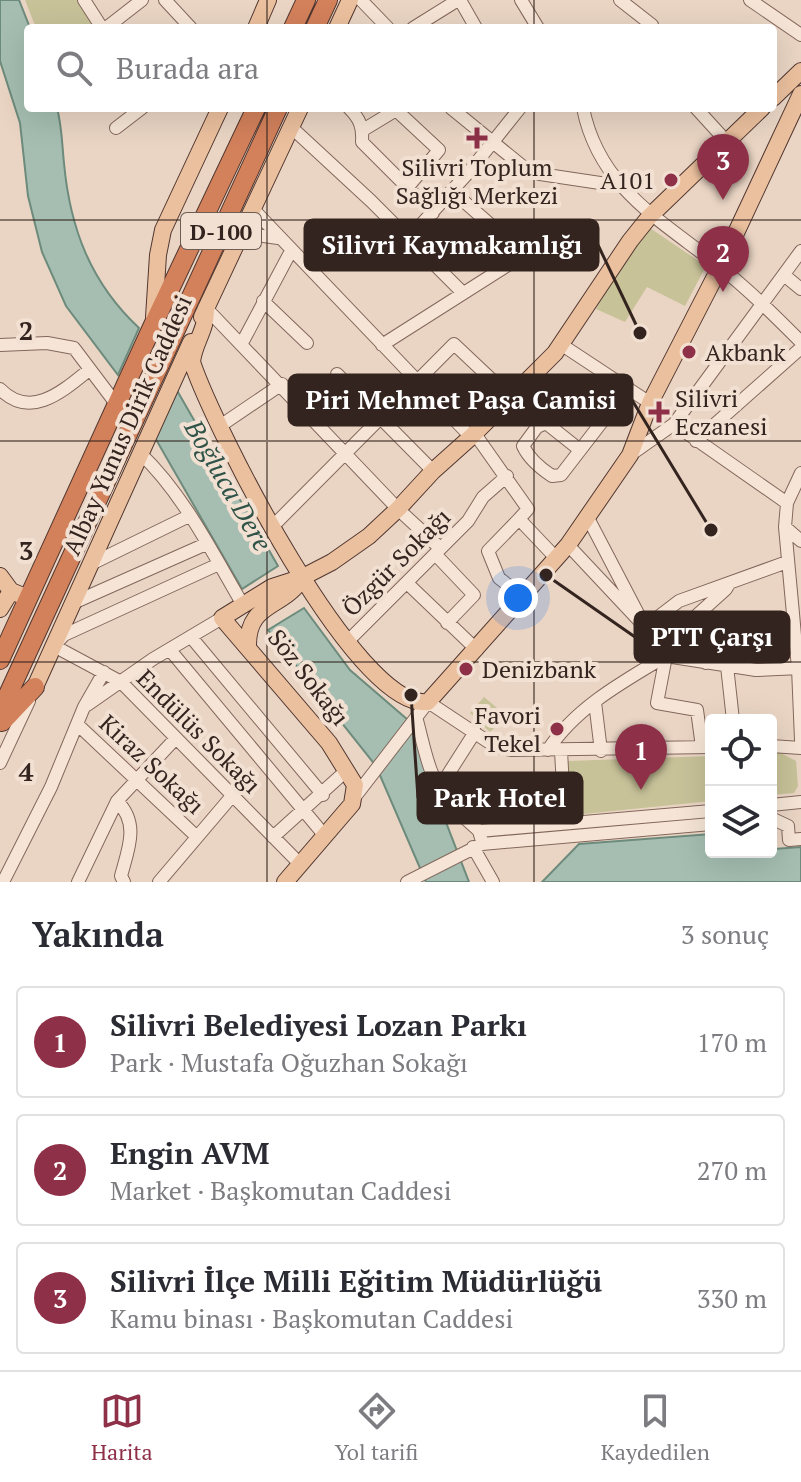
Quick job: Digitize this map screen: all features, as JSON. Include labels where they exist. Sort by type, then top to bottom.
[{"type":"highway","points":[[295,24],[306,0]]},
{"type":"highway","points":[[317,24],[328,0]]},
{"type":"highway","name":"D-100","points":[[0,660],[20,594],[121,398],[254,112]]},
{"type":"highway","name":"D-100","points":[[0,712],[276,112]]},
{"type":"highway","points":[[0,724],[35,687]]},
{"type":"main road","points":[[258,24],[268,0]]},
{"type":"main road","points":[[338,24],[346,4]]},
{"type":"main road","points":[[777,93],[801,71]]},
{"type":"main road","points":[[777,106],[780,109],[798,100]]},
{"type":"main road","points":[[206,308],[204,332],[192,357],[198,378],[272,527],[347,642],[390,688],[410,700],[428,702],[557,559],[630,455],[650,403],[720,267],[798,100]]},
{"type":"main road","points":[[151,331],[163,230],[218,112]]},
{"type":"main road","name":"Albay Yunus Dirik Caddesi","points":[[35,687],[298,112]]},
{"type":"main road","points":[[248,647],[222,618],[272,587],[303,577],[332,562],[369,536],[398,509],[562,345],[630,241],[650,216],[758,112]]},
{"type":"main road","points":[[764,112],[774,117],[781,136]]},
{"type":"main road","points":[[176,374],[184,367],[198,378]]},
{"type":"main road","points":[[0,576],[20,594],[0,609]]},
{"type":"main road","name":"Söz Sokağı","points":[[303,577],[295,591],[254,617],[250,624],[248,647],[356,776]]},
{"type":"main road","points":[[285,882],[354,798],[356,776]]},
{"type":"street","points":[[84,0],[101,24]]},
{"type":"street","points":[[109,24],[142,0]]},
{"type":"street","points":[[165,0],[188,24]]},
{"type":"street","points":[[361,0],[384,24]]},
{"type":"street","points":[[420,24],[459,0],[474,24]]},
{"type":"street","points":[[521,0],[536,24]]},
{"type":"street","points":[[620,0],[649,24]]},
{"type":"street","points":[[750,0],[801,35]]},
{"type":"street","points":[[116,128],[137,112]]},
{"type":"street","points":[[353,112],[363,130],[362,142],[433,213]]},
{"type":"street","points":[[363,130],[393,112]]},
{"type":"street","points":[[398,112],[439,150],[407,188]]},
{"type":"street","points":[[456,112],[527,170],[620,186]]},
{"type":"street","points":[[408,239],[516,112]]},
{"type":"street","points":[[584,112],[599,155],[620,186],[650,216],[720,267],[762,303],[801,345],[696,441]]},
{"type":"street","points":[[700,112],[727,142]]},
{"type":"street","points":[[291,127],[463,293]]},
{"type":"street","points":[[452,191],[492,226]]},
{"type":"street","points":[[253,209],[418,383],[473,436],[507,476],[528,509],[488,551],[499,578],[523,597]]},
{"type":"street","points":[[241,233],[278,238]]},
{"type":"street","points":[[242,343],[291,251]]},
{"type":"street","points":[[630,455],[674,424],[801,251]]},
{"type":"street","points":[[382,345],[511,263]]},
{"type":"street","points":[[784,275],[801,289]]},
{"type":"street","points":[[263,301],[307,343]]},
{"type":"street","points":[[206,308],[282,384],[438,551],[474,595],[447,623]]},
{"type":"street","points":[[0,345],[47,343],[74,348],[89,370],[121,398]]},
{"type":"street","points":[[272,527],[382,420],[454,344],[510,397]]},
{"type":"street","points":[[562,345],[650,403]]},
{"type":"street","points":[[0,389],[12,401],[26,403],[62,392],[89,370]]},
{"type":"street","points":[[337,374],[433,471]]},
{"type":"street","points":[[220,426],[282,384]]},
{"type":"street","points":[[580,450],[546,423],[537,427],[523,446],[528,455],[552,476],[561,475],[628,388]]},
{"type":"street","points":[[674,424],[787,503]]},
{"type":"street","points":[[141,454],[156,468],[189,516],[243,605]]},
{"type":"street","points":[[801,473],[787,503],[785,527],[799,668],[801,740]]},
{"type":"street","name":"Özgür Sokağı","points":[[347,642],[468,521],[483,497],[507,476]]},
{"type":"street","points":[[91,564],[189,516]]},
{"type":"street","points":[[588,518],[645,627]]},
{"type":"street","points":[[519,519],[557,559]]},
{"type":"street","points":[[785,527],[801,541]]},
{"type":"street","points":[[73,603],[206,544]]},
{"type":"street","points":[[568,545],[645,627],[666,656],[657,703],[697,710],[705,740]]},
{"type":"street","points":[[645,627],[679,601],[787,562]]},
{"type":"street","points":[[54,646],[64,635],[219,564]]},
{"type":"street","points":[[407,583],[477,650]]},
{"type":"street","points":[[706,663],[685,626],[729,584]]},
{"type":"street","points":[[84,707],[222,618]]},
{"type":"street","points":[[191,637],[323,795]]},
{"type":"street","name":"Endülüs Sokağı","points":[[54,646],[121,682],[301,865]]},
{"type":"street","points":[[170,650],[325,836]]},
{"type":"street","points":[[565,823],[554,751],[556,738],[619,683],[666,656],[756,670],[799,668]]},
{"type":"street","points":[[727,666],[732,714]]},
{"type":"street","points":[[3,882],[51,787],[84,707],[104,672]]},
{"type":"street","name":"Albay Yunus Dirik Caddesi","points":[[0,763],[35,687]]},
{"type":"street","points":[[273,837],[323,795],[356,776],[428,702],[496,747],[511,750],[705,747]]},
{"type":"street","points":[[595,702],[601,751]]},
{"type":"street","points":[[415,718],[429,767],[475,843],[493,882]]},
{"type":"street","name":"Kiraz Sokağı","points":[[77,724],[197,837]]},
{"type":"street","points":[[440,787],[475,732]]},
{"type":"street","points":[[78,882],[117,801],[176,738]]},
{"type":"street","points":[[777,746],[801,748]]},
{"type":"street","points":[[159,882],[232,796]]},
{"type":"street","points":[[117,801],[130,819],[132,833],[121,876],[124,882]]},
{"type":"street","points":[[777,804],[801,802]]},
{"type":"street","points":[[410,880],[475,843],[565,823],[705,811]]},
{"type":"street","points":[[777,821],[788,826],[789,840],[801,839]]},
{"type":"street","points":[[475,843],[705,824]]},
{"type":"shaded area","points":[[25,0],[78,0],[93,23],[92,24],[34,24]]},
{"type":"shaded area","points":[[647,226],[706,266],[685,306],[647,287],[625,322],[596,309],[626,252]]},
{"type":"shaded area","points":[[484,697],[496,707],[503,720],[490,732],[470,713]]},
{"type":"shaded area","points":[[777,753],[796,761],[798,786],[794,793],[777,794]]},
{"type":"shaded area","points":[[705,756],[705,802],[574,815],[568,761]]},
{"type":"water","points":[[0,0],[19,0],[28,24],[24,24],[24,112],[58,112],[67,187],[78,232],[108,293],[139,328],[118,375],[66,306],[42,252],[28,196],[20,123],[0,61]]},
{"type":"water","name":"Boğluca Dere","points":[[175,387],[278,566],[242,589],[154,436]]},
{"type":"water","points":[[304,608],[350,670],[415,726],[422,760],[469,882],[426,882],[376,766],[268,630]]},
{"type":"water","points":[[705,834],[705,858],[777,858],[777,849],[801,847],[801,882],[542,882],[579,844]]},
{"type":"place","name":"Silivri Toplum Sağlığı Merkezi","points":[[477,138]]},
{"type":"place","name":"A101","points":[[671,180]]},
{"type":"place","name":"Silivri İlçe Milli Eğitim Müdürlüğü","points":[[723,200]]},
{"type":"place","name":"Engin AVM","points":[[723,292]]},
{"type":"place","name":"Silivri Kaymakamlığı","points":[[640,333]]},
{"type":"place","name":"Akbank","points":[[689,352]]},
{"type":"place","name":"Silivri Eczanesi","points":[[659,412]]},
{"type":"place","name":"Piri Mehmet Paşa Camisi","points":[[711,530]]},
{"type":"place","name":"PTT Çarşı","points":[[546,575]]},
{"type":"place","name":"Denizbank","points":[[466,669]]},
{"type":"place","name":"Park Hotel","points":[[411,695]]},
{"type":"place","name":"Favori Tekel","points":[[557,729]]},
{"type":"place","name":"Silivri Belediyesi Lozan Parkı","points":[[641,790]]}]
